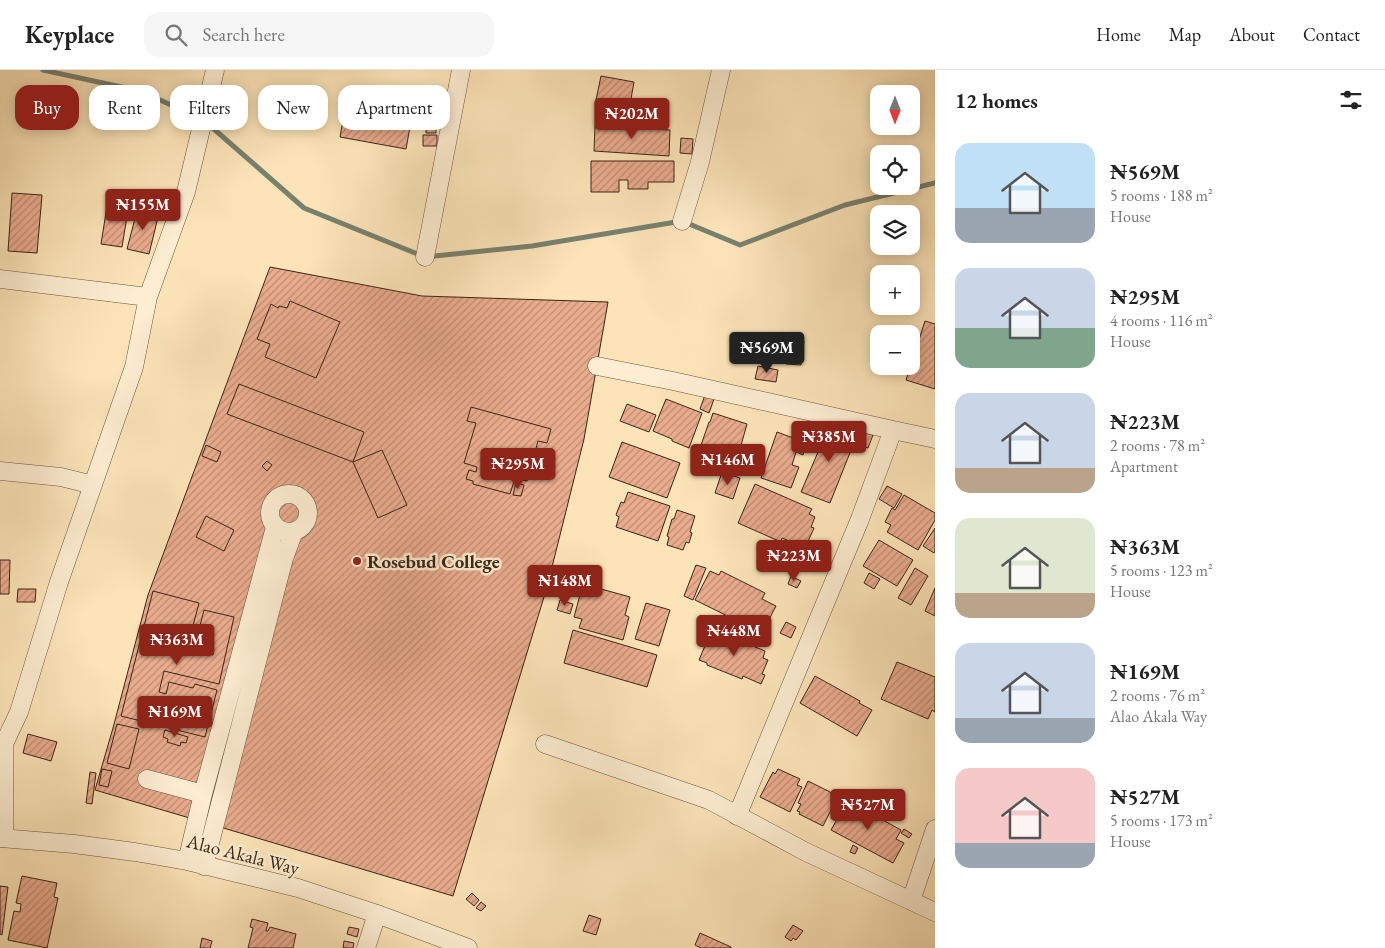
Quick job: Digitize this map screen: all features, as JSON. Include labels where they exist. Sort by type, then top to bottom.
[{"type":"street","points":[[2,838],[4,744],[19,712],[58,582],[134,368],[148,297],[186,192],[215,70]]},
{"type":"street","points":[[425,257],[461,70]]},
{"type":"street","points":[[682,221],[700,162],[721,70]]},
{"type":"street","points":[[0,278],[148,297]]},
{"type":"street","points":[[597,366],[935,439]]},
{"type":"street","points":[[737,816],[860,519],[893,430]]},
{"type":"street","points":[[0,471],[61,477],[93,485]]},
{"type":"street","points":[[204,866],[284,558],[294,532],[302,526],[307,518],[307,508],[302,500],[294,495],[284,495],[276,500],[271,508],[270,518],[275,526],[281,530],[294,532]]},
{"type":"street","points":[[187,861],[203,794],[275,526]]},
{"type":"street","points":[[545,744],[709,800],[806,852],[935,912]]},
{"type":"street","points":[[147,779],[203,794]]},
{"type":"street","points":[[911,901],[935,829]]},
{"type":"street","name":"Alao Akala Way","points":[[2,838],[74,844],[187,861],[298,888],[377,914],[468,948]]},
{"type":"street","points":[[366,948],[377,914]]},
{"type":"building","points":[[601,76],[634,82],[629,110],[600,104],[600,101],[596,100]]},
{"type":"building","points":[[616,124],[652,126],[652,129],[670,130],[669,156],[594,151],[595,126],[616,127]]},
{"type":"building","points":[[341,130],[409,130],[406,149],[340,137]]},
{"type":"building","points":[[426,130],[436,130],[436,133],[426,133]]},
{"type":"building","points":[[423,135],[437,135],[437,146],[423,146]]},
{"type":"building","points":[[681,138],[693,139],[692,154],[680,153]]},
{"type":"building","points":[[591,161],[674,161],[674,182],[648,182],[648,189],[628,189],[628,180],[619,180],[619,192],[591,192]]},
{"type":"building","points":[[12,193],[42,195],[37,253],[8,251]]},
{"type":"building","points":[[108,200],[129,204],[122,247],[101,244]]},
{"type":"building","points":[[138,207],[159,213],[149,254],[127,249]]},
{"type":"building","name":"Rosebud College","points":[[270,267],[422,296],[608,302],[584,439],[547,587],[453,896],[95,790],[148,595]]},
{"type":"building","points":[[290,301],[340,322],[316,378],[265,357],[270,344],[257,339],[271,304],[278,308],[279,306],[287,308]]},
{"type":"building","points":[[925,321],[935,324],[935,389],[906,380],[908,375],[920,375],[920,337]]},
{"type":"building","points":[[789,340],[804,341],[801,365],[786,364]]},
{"type":"building","points":[[758,366],[778,370],[776,382],[755,379]]},
{"type":"building","points":[[239,384],[364,432],[353,462],[227,414]]},
{"type":"building","points":[[705,395],[714,399],[709,413],[700,409]]},
{"type":"building","points":[[666,399],[702,413],[689,448],[653,431]]},
{"type":"building","points":[[627,404],[656,415],[649,432],[620,421]]},
{"type":"building","points":[[471,407],[551,429],[547,443],[538,441],[527,481],[515,478],[510,494],[473,484],[473,481],[466,479],[469,470],[476,472],[477,467],[464,463],[476,423],[467,421]]},
{"type":"building","points":[[713,413],[747,424],[740,449],[737,448],[733,461],[699,451]]},
{"type":"building","points":[[829,424],[857,435],[830,503],[801,492],[818,452],[815,451],[822,432],[825,433]]},
{"type":"building","points":[[777,432],[807,443],[803,455],[796,452],[792,465],[799,467],[791,488],[761,478]]},
{"type":"building","points":[[866,433],[873,435],[868,448],[861,446]]},
{"type":"building","points":[[622,442],[680,463],[667,498],[609,477]]},
{"type":"building","points":[[206,445],[221,452],[217,462],[202,456]]},
{"type":"building","points":[[382,450],[407,505],[378,518],[353,462]]},
{"type":"building","points":[[267,461],[272,465],[267,471],[262,466]]},
{"type":"building","points":[[722,472],[740,478],[733,499],[715,493]]},
{"type":"building","points":[[516,483],[524,485],[521,496],[513,495]]},
{"type":"building","points":[[755,484],[812,509],[809,514],[815,517],[811,527],[814,528],[805,548],[782,538],[781,542],[738,523]]},
{"type":"building","points":[[887,486],[902,494],[894,508],[879,499]]},
{"type":"building","points":[[628,492],[670,506],[658,541],[616,527],[619,517],[616,515],[621,502],[624,503]]},
{"type":"building","points":[[904,495],[935,513],[935,520],[918,550],[887,532],[891,525],[885,522],[892,508],[895,510]]},
{"type":"building","points":[[677,510],[695,516],[689,543],[686,542],[683,550],[667,545],[669,537],[667,536]]},
{"type":"building","points":[[206,516],[234,530],[224,551],[196,537]]},
{"type":"building","points":[[935,528],[935,551],[934,553],[923,546]]},
{"type":"building","points":[[879,540],[913,560],[897,586],[863,566]]},
{"type":"building","points":[[0,560],[10,560],[9,594],[0,594]]},
{"type":"building","points":[[696,565],[706,568],[693,600],[684,596]]},
{"type":"building","points":[[915,568],[928,576],[911,605],[898,598]]},
{"type":"building","points":[[710,571],[719,575],[721,571],[765,593],[762,599],[776,606],[762,633],[695,600]]},
{"type":"building","points":[[869,573],[880,579],[874,589],[864,583]]},
{"type":"building","points":[[791,576],[801,581],[797,588],[788,584]]},
{"type":"building","points":[[583,584],[630,597],[625,615],[629,617],[623,640],[579,628],[582,619],[574,617]]},
{"type":"building","points":[[935,588],[935,616],[925,611]]},
{"type":"building","points":[[18,589],[36,589],[35,602],[17,602]]},
{"type":"building","points":[[153,591],[199,603],[190,637],[175,633],[172,645],[213,655],[213,653],[194,649],[204,610],[234,617],[219,684],[164,671],[159,692],[166,694],[169,682],[193,688],[195,684],[217,690],[205,737],[121,716]]},
{"type":"building","points":[[560,600],[573,604],[570,614],[557,610]]},
{"type":"building","points":[[646,603],[670,610],[659,646],[635,639]]},
{"type":"building","points":[[786,622],[796,627],[791,638],[780,633]]},
{"type":"building","points":[[712,629],[765,651],[763,658],[768,660],[762,674],[765,675],[761,684],[743,676],[742,679],[699,660]]},
{"type":"building","points":[[573,630],[657,655],[647,687],[564,663]]},
{"type":"building","points":[[897,662],[935,677],[935,712],[932,710],[928,719],[881,699]]},
{"type":"building","points":[[815,676],[860,701],[859,703],[872,710],[857,736],[800,703]]},
{"type":"building","points":[[117,724],[139,729],[129,769],[107,763]]},
{"type":"building","points":[[165,730],[188,737],[186,743],[181,742],[180,746],[167,742],[168,739],[163,737]]},
{"type":"building","points":[[28,734],[57,742],[51,761],[23,753]]},
{"type":"building","points":[[102,769],[112,771],[108,787],[99,785]]},
{"type":"building","points":[[778,769],[800,779],[797,785],[802,787],[790,812],[760,797],[773,772],[775,774]]},
{"type":"building","points":[[90,772],[96,773],[92,804],[86,803]]},
{"type":"building","points":[[808,781],[838,796],[823,826],[799,814],[800,812],[797,811],[801,804],[798,803]]},
{"type":"building","points":[[850,796],[865,805],[863,809],[901,830],[896,839],[904,843],[893,863],[831,830]]},
{"type":"building","points":[[904,829],[912,834],[909,838],[901,833]]},
{"type":"building","points":[[853,845],[858,848],[855,854],[850,852]]},
{"type":"building","points":[[22,876],[57,883],[54,897],[58,898],[47,948],[8,940],[14,911],[20,912],[21,904],[16,903]]},
{"type":"building","points":[[0,886],[8,887],[2,935],[0,934]]},
{"type":"building","points":[[472,893],[479,900],[474,906],[466,899]]},
{"type":"building","points":[[481,902],[486,906],[481,911],[476,908]]},
{"type":"building","points":[[589,915],[601,919],[596,935],[583,931]]},
{"type":"building","points":[[252,919],[268,923],[266,931],[270,927],[296,934],[293,948],[248,948],[253,928],[250,927]]},
{"type":"building","points":[[793,925],[803,931],[796,940],[793,938],[791,941],[785,937]]},
{"type":"building","points":[[349,927],[359,929],[357,937],[347,934]]},
{"type":"building","points":[[700,933],[731,948],[701,948],[695,945]]},
{"type":"building","points":[[202,938],[212,941],[210,948],[200,948]]},
{"type":"building","points":[[344,941],[354,943],[353,948],[343,948]]},
{"type":"waterway","points":[[43,70],[140,91],[170,104]]},
{"type":"waterway","points":[[215,130],[304,208],[425,257],[532,246],[682,221],[740,245],[845,205],[935,183]]},
{"type":"place","name":"Rosebud College","points":[[357,561]]}]
